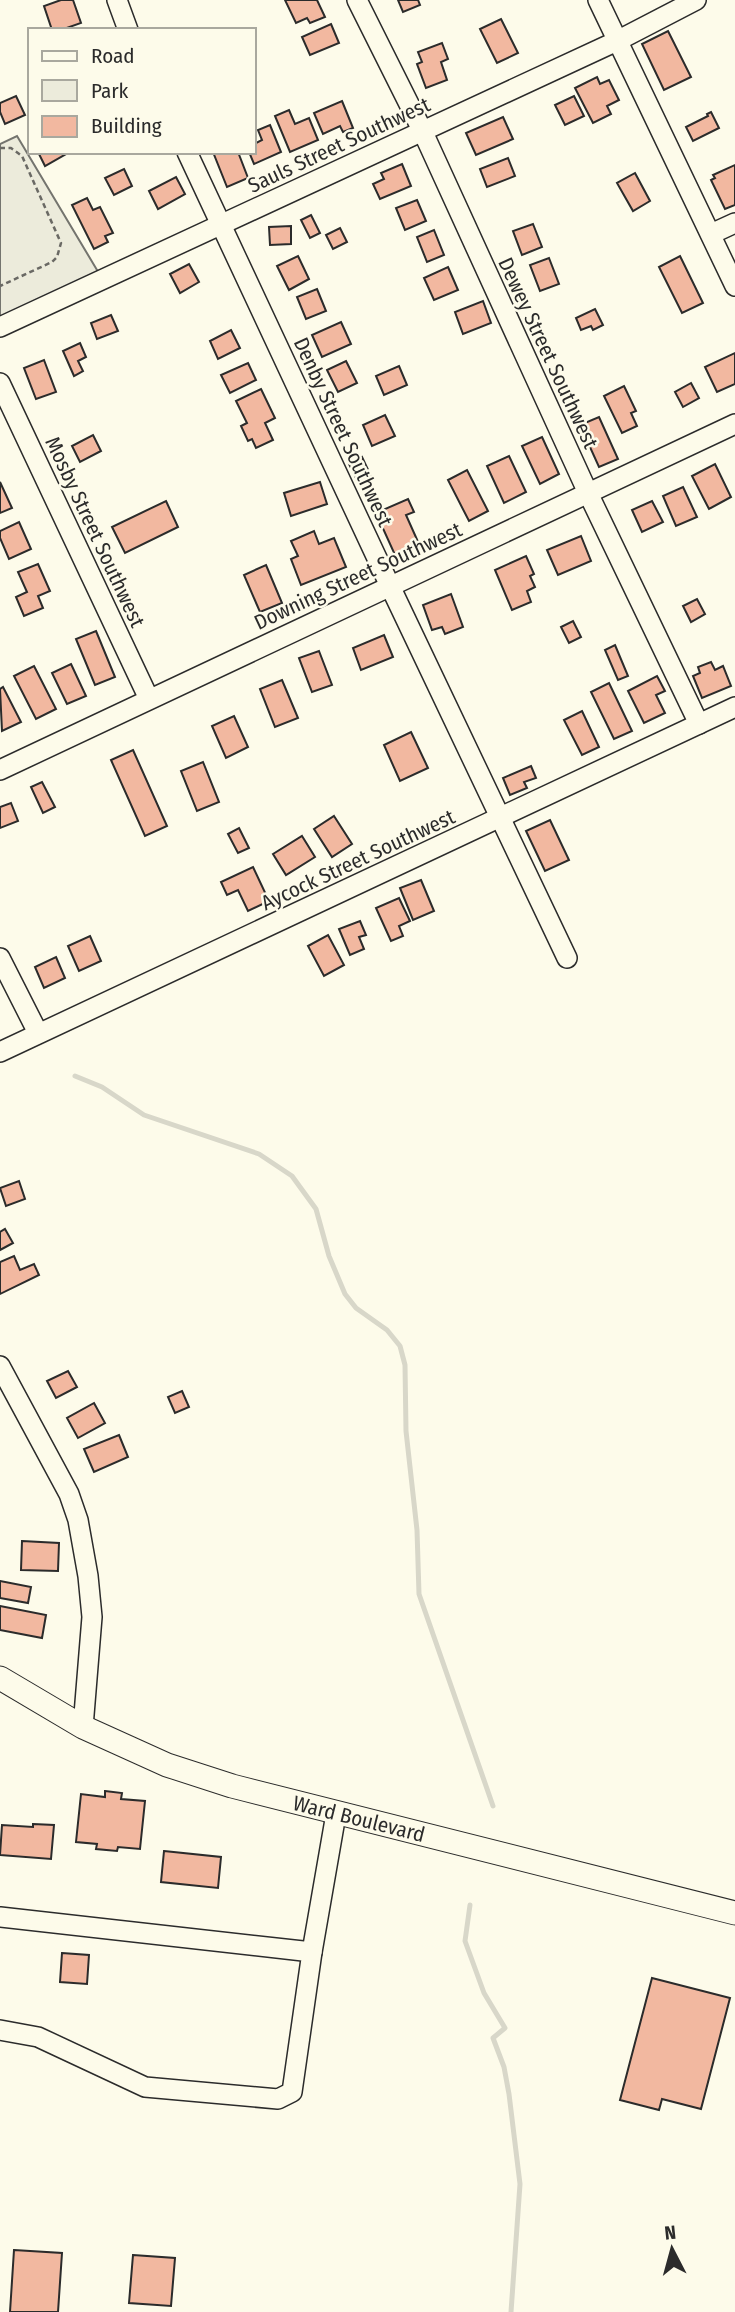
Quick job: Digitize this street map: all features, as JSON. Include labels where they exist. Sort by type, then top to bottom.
[{"type":"main road","name":"Ward Boulevard","points":[[0,1678],[83,1727],[167,1765],[232,1786],[735,1913]]},
{"type":"street","points":[[117,0],[127,28]]},
{"type":"street","name":"Dewey Street Southwest","points":[[357,0],[422,130],[587,493],[699,724]]},
{"type":"street","points":[[598,0],[735,286]]},
{"type":"street","name":"Sauls Street Southwest","points":[[0,327],[618,41],[696,0]]},
{"type":"street","name":"Denby Street Southwest","points":[[188,154],[567,958]]},
{"type":"street","points":[[711,234],[735,223]]},
{"type":"street","name":"Mosby Street Southwest","points":[[0,383],[149,699]]},
{"type":"street","name":"Downing Street Southwest","points":[[0,770],[735,424]]},
{"type":"street","name":"Aycock Street Southwest","points":[[0,1052],[735,707]]},
{"type":"street","points":[[0,958],[38,1033]]},
{"type":"street","points":[[0,1366],[69,1494],[78,1520],[92,1617],[83,1727]]},
{"type":"street","points":[[0,2030],[38,2037],[145,2087],[278,2099],[292,2092],[312,1952],[336,1814]]},
{"type":"street","points":[[0,1917],[312,1952]]},
{"type":"path","points":[[0,148],[11,148],[22,156],[61,243],[57,257],[52,262],[0,286]]},
{"type":"green space","points":[[17,136],[100,275],[0,325],[0,144]]},
{"type":"building","points":[[61,0],[73,0],[81,23],[67,28],[51,28],[44,6]]},
{"type":"building","points":[[285,0],[317,0],[325,17],[310,23],[307,18],[296,23]]},
{"type":"building","points":[[398,0],[418,0],[420,5],[403,12]]},
{"type":"building","points":[[501,19],[518,53],[497,63],[480,29]]},
{"type":"building","points":[[331,24],[339,43],[310,55],[302,37]]},
{"type":"building","points":[[668,31],[691,77],[664,90],[642,44]]},
{"type":"building","points":[[442,43],[448,59],[441,62],[447,80],[426,88],[417,64],[422,62],[418,52]]},
{"type":"building","points":[[597,77],[600,84],[609,80],[619,100],[607,106],[611,114],[593,123],[575,88]]},
{"type":"building","points":[[16,96],[25,115],[5,124],[0,103]]},
{"type":"building","points":[[574,96],[584,116],[565,125],[555,105]]},
{"type":"building","points":[[342,101],[353,128],[343,132],[340,126],[323,134],[314,113]]},
{"type":"building","points":[[289,110],[295,124],[309,118],[318,140],[290,152],[275,116]]},
{"type":"building","points":[[711,112],[719,128],[693,141],[686,127]]},
{"type":"building","points":[[503,117],[513,139],[476,155],[466,133]]},
{"type":"building","points":[[270,125],[281,152],[254,164],[250,154],[256,154],[256,143],[262,140],[258,130]]},
{"type":"building","points":[[39,154],[66,154],[45,166]]},
{"type":"building","points":[[214,154],[239,154],[248,178],[227,187]]},
{"type":"building","points":[[508,158],[515,176],[487,187],[480,169]]},
{"type":"building","points":[[402,164],[411,186],[380,199],[373,184],[384,179],[381,173]]},
{"type":"building","points":[[735,165],[735,205],[725,209],[711,180],[715,178],[713,175]]},
{"type":"building","points":[[124,169],[132,186],[114,195],[105,178]]},
{"type":"building","points":[[635,173],[650,201],[633,211],[617,183]]},
{"type":"building","points":[[176,177],[185,194],[158,209],[149,191]]},
{"type":"building","points":[[87,198],[93,210],[100,207],[113,233],[105,236],[108,242],[94,249],[72,205]]},
{"type":"building","points":[[417,200],[426,221],[405,230],[396,208]]},
{"type":"building","points":[[311,215],[320,233],[310,238],[301,220]]},
{"type":"building","points":[[533,224],[542,247],[522,255],[513,231]]},
{"type":"building","points":[[291,226],[291,244],[270,245],[269,227]]},
{"type":"building","points":[[340,228],[347,242],[333,249],[326,235]]},
{"type":"building","points":[[434,230],[444,255],[427,262],[417,237]]},
{"type":"building","points":[[298,256],[309,279],[289,290],[277,266]]},
{"type":"building","points":[[680,256],[703,303],[682,313],[659,267]]},
{"type":"building","points":[[549,258],[559,284],[540,291],[530,265]]},
{"type":"building","points":[[189,264],[199,282],[180,293],[170,274]]},
{"type":"building","points":[[448,267],[458,290],[434,300],[424,278]]},
{"type":"building","points":[[317,289],[326,311],[306,319],[297,297]]},
{"type":"building","points":[[483,301],[491,323],[463,334],[455,312]]},
{"type":"building","points":[[595,309],[603,325],[593,330],[591,326],[581,330],[576,318]]},
{"type":"building","points":[[111,315],[118,331],[97,339],[91,323]]},
{"type":"building","points":[[341,322],[351,344],[322,357],[312,335]]},
{"type":"building","points":[[231,330],[240,348],[218,359],[210,341]]},
{"type":"building","points":[[80,343],[86,357],[78,361],[83,371],[74,376],[63,351]]},
{"type":"building","points":[[735,353],[735,384],[717,392],[705,367]]},
{"type":"building","points":[[44,360],[56,392],[36,399],[24,368]]},
{"type":"building","points":[[346,361],[357,383],[338,392],[327,370]]},
{"type":"building","points":[[248,363],[256,380],[230,393],[221,375]]},
{"type":"building","points":[[399,366],[407,385],[384,395],[376,376]]},
{"type":"building","points":[[691,383],[699,398],[683,407],[675,392]]},
{"type":"building","points":[[624,386],[636,411],[631,413],[637,426],[622,433],[604,396]]},
{"type":"building","points":[[261,389],[275,418],[265,423],[273,440],[256,448],[252,439],[248,441],[241,426],[247,423],[236,401]]},
{"type":"building","points":[[385,415],[395,436],[372,446],[363,425]]},
{"type":"building","points":[[599,417],[618,459],[599,467],[580,425]]},
{"type":"building","points":[[93,435],[101,451],[80,462],[72,446]]},
{"type":"building","points":[[542,437],[559,474],[540,484],[522,446]]},
{"type":"building","points":[[509,456],[526,492],[504,503],[487,466]]},
{"type":"building","points":[[362,457],[372,478],[359,484],[349,464]]},
{"type":"building","points":[[715,464],[731,497],[709,509],[692,476]]},
{"type":"building","points":[[467,470],[488,511],[469,521],[448,480]]},
{"type":"building","points":[[0,482],[12,508],[0,513]]},
{"type":"building","points":[[320,482],[327,504],[291,516],[284,493]]},
{"type":"building","points":[[683,487],[697,517],[676,526],[663,496]]},
{"type":"building","points":[[408,499],[414,512],[406,515],[419,544],[395,555],[376,513]]},
{"type":"building","points":[[166,501],[178,527],[125,553],[112,527]]},
{"type":"building","points":[[652,501],[663,522],[642,532],[632,510]]},
{"type":"building","points":[[19,522],[31,549],[9,559],[0,538],[0,531]]},
{"type":"building","points":[[314,531],[319,544],[334,538],[346,567],[301,585],[291,559],[298,556],[291,541]]},
{"type":"building","points":[[581,536],[591,561],[558,575],[547,550]]},
{"type":"building","points":[[526,556],[534,574],[530,576],[535,587],[527,591],[531,602],[512,610],[495,570]]},
{"type":"building","points":[[38,564],[50,591],[38,596],[43,608],[24,616],[16,597],[27,592],[18,572]]},
{"type":"building","points":[[266,565],[282,603],[260,612],[244,575]]},
{"type":"building","points":[[451,594],[463,627],[445,634],[442,627],[432,630],[423,605]]},
{"type":"building","points":[[697,599],[705,614],[691,622],[683,606]]},
{"type":"building","points":[[573,621],[581,637],[569,643],[561,627]]},
{"type":"building","points":[[96,631],[115,677],[95,685],[76,639]]},
{"type":"building","points":[[384,635],[393,657],[361,670],[353,648]]},
{"type":"building","points":[[615,645],[628,676],[618,680],[605,650]]},
{"type":"building","points":[[319,651],[332,685],[312,692],[299,658]]},
{"type":"building","points":[[711,662],[715,670],[723,666],[731,686],[702,698],[693,676],[700,673],[698,667]]},
{"type":"building","points":[[71,664],[86,696],[67,704],[52,673]]},
{"type":"building","points":[[34,666],[56,709],[36,719],[14,676]]},
{"type":"building","points":[[657,676],[665,691],[656,695],[665,713],[644,723],[628,691]]},
{"type":"building","points":[[282,680],[298,718],[275,727],[260,689]]},
{"type":"building","points":[[609,683],[632,731],[614,739],[591,692]]},
{"type":"building","points":[[3,687],[21,722],[2,731],[0,689]]},
{"type":"building","points":[[582,711],[599,747],[582,755],[564,720]]},
{"type":"building","points":[[234,716],[248,747],[226,758],[212,726]]},
{"type":"building","points":[[411,732],[428,768],[400,781],[384,745]]},
{"type":"building","points":[[133,750],[167,826],[145,836],[111,760]]},
{"type":"building","points":[[203,762],[219,802],[197,811],[181,771]]},
{"type":"building","points":[[531,766],[536,778],[524,782],[527,788],[510,795],[503,778]]},
{"type":"building","points":[[42,782],[55,807],[43,813],[31,787]]},
{"type":"building","points":[[11,803],[18,821],[0,828],[0,807]]},
{"type":"building","points":[[334,816],[352,844],[332,857],[314,829]]},
{"type":"building","points":[[550,820],[569,860],[545,871],[526,831]]},
{"type":"building","points":[[239,828],[249,848],[238,853],[228,834]]},
{"type":"building","points":[[302,836],[315,857],[286,875],[273,854]]},
{"type":"building","points":[[253,867],[269,901],[248,911],[238,890],[227,895],[221,882]]},
{"type":"building","points":[[421,880],[434,911],[413,920],[400,888]]},
{"type":"building","points":[[399,898],[410,921],[399,926],[403,936],[391,941],[376,908]]},
{"type":"building","points":[[360,921],[366,935],[359,937],[364,949],[350,955],[339,929]]},
{"type":"building","points":[[328,935],[344,965],[324,976],[308,946]]},
{"type":"building","points":[[90,936],[101,961],[79,971],[68,946]]},
{"type":"building","points":[[56,957],[65,978],[44,988],[35,967]]},
{"type":"building","points":[[19,1181],[25,1199],[6,1206],[0,1188]]},
{"type":"building","points":[[5,1229],[13,1243],[0,1250],[0,1232]]},
{"type":"building","points":[[14,1256],[20,1270],[34,1264],[39,1275],[0,1294],[0,1262]]},
{"type":"building","points":[[68,1371],[77,1387],[56,1398],[47,1381]]},
{"type":"building","points":[[182,1391],[189,1407],[175,1413],[168,1397]]},
{"type":"building","points":[[94,1403],[105,1423],[78,1438],[67,1418]]},
{"type":"building","points":[[119,1435],[128,1457],[94,1472],[84,1449]]},
{"type":"building","points":[[22,1541],[59,1543],[58,1571],[21,1570]]},
{"type":"building","points":[[0,1581],[31,1587],[28,1603],[0,1598]]},
{"type":"building","points":[[0,1606],[46,1615],[42,1638],[0,1630]]},
{"type":"building","points":[[105,1791],[122,1793],[121,1799],[145,1801],[140,1849],[96,1849],[97,1844],[76,1842],[81,1794],[105,1797]]},
{"type":"building","points":[[33,1824],[54,1825],[51,1859],[0,1855],[2,1825],[33,1827]]},
{"type":"building","points":[[164,1851],[221,1857],[218,1888],[161,1882]]},
{"type":"building","points":[[62,1953],[89,1955],[87,1984],[60,1982]]},
{"type":"building","points":[[652,1978],[730,1998],[701,2109],[662,2099],[659,2110],[620,2100]]},
{"type":"building","points":[[14,2250],[62,2253],[58,2312],[10,2312]]},
{"type":"building","points":[[133,2255],[175,2258],[171,2306],[129,2303]]},
{"type":"waterway","points":[[75,1076],[102,1087],[144,1115],[259,1154],[292,1176],[316,1209],[329,1256],[345,1294],[356,1308],[387,1330],[400,1346],[405,1365],[406,1431],[417,1530],[419,1594],[493,1806]]},
{"type":"waterway","points":[[470,1905],[465,1941],[484,1993],[505,2028],[493,2038],[504,2067],[509,2094],[520,2184],[511,2312]]}]
